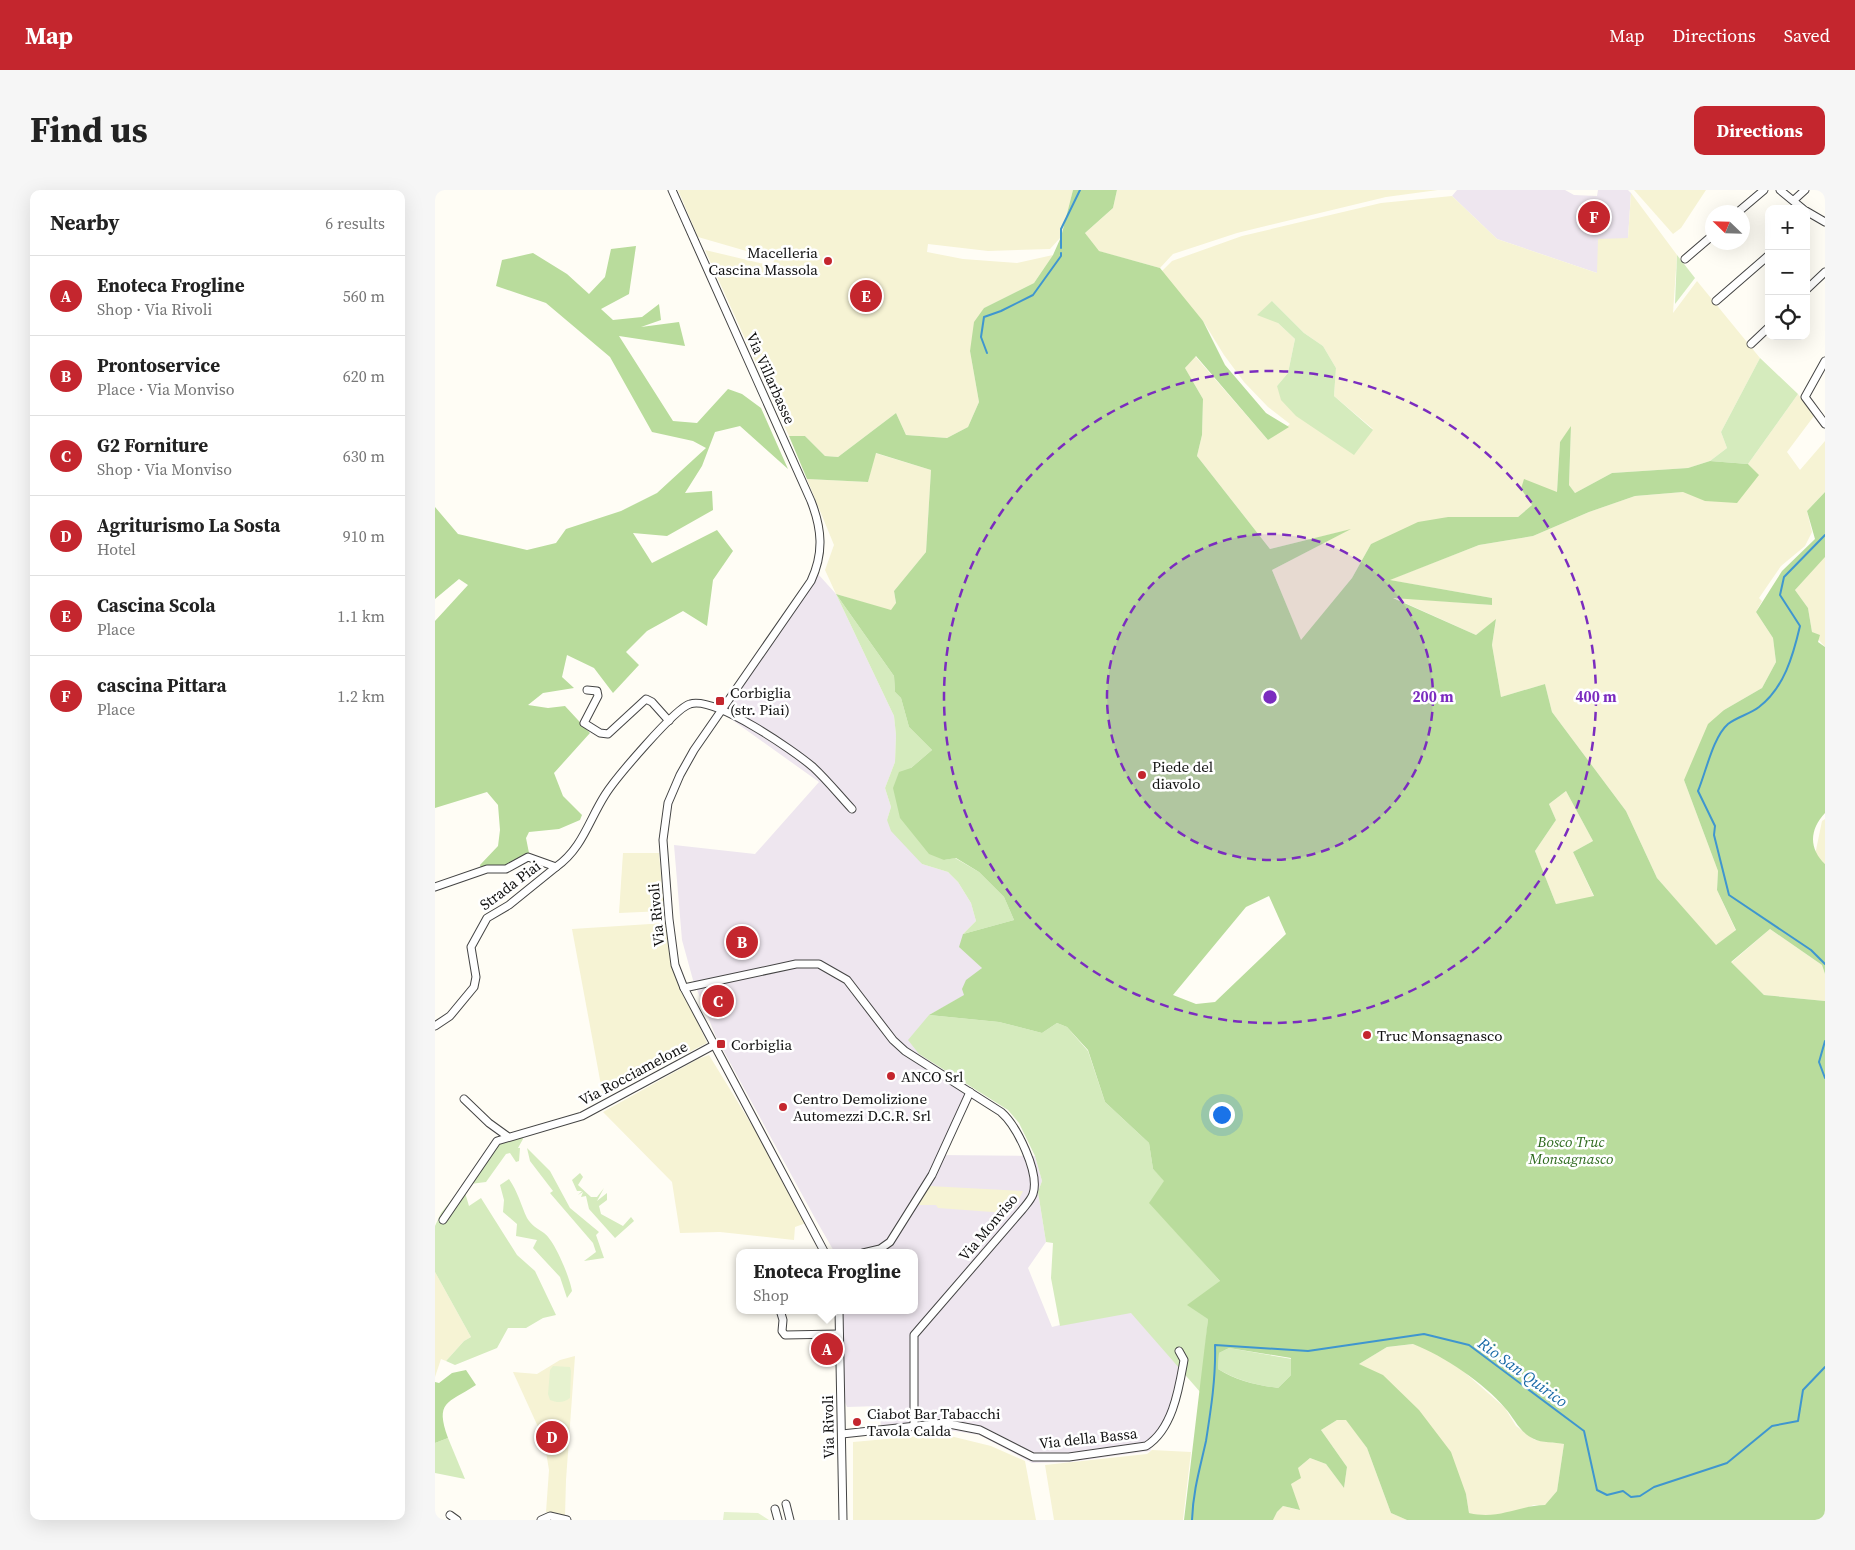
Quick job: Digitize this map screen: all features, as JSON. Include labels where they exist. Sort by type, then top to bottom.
[{"type":"street","name":"Via Villarbasse","points":[[672,190],[816,514],[821,552],[811,581]]},
{"type":"street","points":[[1746,205],[1764,190]]},
{"type":"street","points":[[1780,190],[1799,205]]},
{"type":"street","points":[[1794,200],[1805,190]]},
{"type":"street","points":[[1810,217],[1825,222]]},
{"type":"street","points":[[1685,259],[1705,242]]},
{"type":"street","points":[[1717,301],[1765,258]]},
{"type":"street","points":[[1810,286],[1825,272]]},
{"type":"street","points":[[1751,344],[1765,330]]},
{"type":"street","points":[[1825,361],[1805,397],[1825,424]]},
{"type":"street","name":"Via Rivoli","points":[[811,581],[721,709],[679,775],[664,823],[663,840],[675,965],[684,988],[823,1249]]},
{"type":"street","points":[[587,690],[597,692],[598,696],[584,723],[603,735],[608,734],[646,699],[652,702],[669,721]]},
{"type":"street","name":"Strada Piai","points":[[435,1026],[450,1016],[474,987],[476,977],[471,948],[487,918],[509,905],[557,867],[577,846],[606,793],[669,721],[690,704],[701,704],[729,712],[795,754],[813,768],[852,808]]},
{"type":"street","points":[[435,887],[478,872],[506,869],[528,857],[557,867]]},
{"type":"street","name":"Via Monviso","points":[[684,988],[796,964],[819,964],[847,980],[893,1040],[905,1051],[1010,1120],[1034,1172],[1033,1194],[1022,1210],[914,1335],[914,1426]]},
{"type":"street","name":"Via Rocciamelone","points":[[443,1220],[497,1141],[507,1136],[582,1116],[714,1045]]},
{"type":"street","points":[[880,1249],[890,1242],[932,1175],[970,1092]]},
{"type":"street","points":[[464,1099],[484,1119],[507,1136]]},
{"type":"street","points":[[781,1314],[783,1320],[782,1332],[785,1334],[839,1334]]},
{"type":"street","name":"Via Rivoli","points":[[839,1314],[843,1520]]},
{"type":"street","name":"Via della Bassa","points":[[842,1434],[944,1424],[980,1430],[1033,1457],[1069,1456],[1147,1446],[1157,1439],[1176,1398],[1184,1360],[1179,1351]]},
{"type":"street","points":[[786,1504],[790,1520]]},
{"type":"street","points":[[775,1509],[778,1520]]},
{"type":"street","points":[[450,1515],[457,1520]]},
{"type":"street","points":[[541,1520],[551,1516],[567,1520]]},
{"type":"shaded area","points":[[678,190],[1073,190],[1061,237],[1050,249],[988,251],[928,244],[927,252],[963,259],[1017,263],[1053,255],[1034,283],[984,308],[970,351],[979,402],[968,427],[947,438],[906,435],[896,413],[838,457],[825,456],[805,436],[789,436],[705,250],[773,266],[774,259],[698,237]]},
{"type":"shaded area","points":[[1117,190],[1438,190],[1386,197],[1237,233],[1173,254],[1160,268],[1098,251],[1085,233],[1113,208]]},
{"type":"shaded area","points":[[1457,190],[1565,190],[1574,195],[1597,196],[1598,190],[1628,190],[1631,193],[1628,238],[1597,273],[1497,239],[1452,196]]},
{"type":"shaded area","points":[[1634,190],[1706,190],[1681,228],[1673,234]]},
{"type":"shaded area","points":[[1631,193],[1677,255],[1673,313],[1697,281],[1760,358],[1721,432],[1727,448],[1710,461],[1688,468],[1612,473],[1575,493],[1569,485],[1571,428],[1560,442],[1557,492],[1521,489],[1532,505],[1518,517],[1448,517],[1371,544],[1352,578],[1301,641],[1272,570],[1348,530],[1270,549],[1197,456],[1202,435],[1203,399],[1185,368],[1195,356],[1268,440],[1290,424],[1268,407],[1244,382],[1224,355],[1203,321],[1176,291],[1162,271],[1172,261],[1242,236],[1381,203],[1452,196],[1497,239],[1597,273],[1598,239],[1628,238]],"holes":[[[1272,301],[1304,333],[1323,346],[1336,368],[1334,396],[1373,429],[1277,386],[1288,373],[1295,339],[1278,323]]]},
{"type":"shaded area","points":[[1798,394],[1814,416],[1787,452],[1800,470],[1825,441],[1825,492],[1807,511],[1812,532],[1805,546],[1781,566],[1759,598],[1762,601],[1756,612],[1773,638],[1776,662],[1762,688],[1724,710],[1684,780],[1718,871],[1717,890],[1736,931],[1716,945],[1732,962],[1770,929],[1822,965],[1825,974],[1825,1001],[1764,995],[1724,955],[1657,878],[1626,811],[1552,712],[1545,684],[1501,697],[1492,645],[1496,620],[1476,635],[1392,597],[1491,605],[1492,598],[1389,580],[1479,545],[1533,536],[1589,512],[1635,496],[1683,492],[1758,475],[1748,464]]},
{"type":"shaded area","points":[[875,453],[931,470],[926,552],[894,591],[896,604],[891,611],[836,594],[825,570],[834,545],[807,479],[868,482]]},
{"type":"shaded area","points":[[1825,556],[1825,647],[1812,632],[1808,608],[1795,590]]},
{"type":"shaded area","points":[[818,574],[836,594],[894,716],[896,735],[895,762],[885,788],[891,807],[887,820],[922,864],[948,872],[958,882],[971,903],[976,921],[963,934],[975,960],[982,968],[965,995],[929,1015],[919,1054],[972,1088],[939,1155],[1035,1156],[1042,1181],[1038,1192],[1046,1242],[1028,1268],[1052,1327],[1132,1307],[1185,1349],[1173,1404],[1150,1451],[1070,1462],[1032,1463],[979,1435],[943,1429],[881,1434],[880,1406],[847,1407],[836,1380],[837,1337],[842,1314],[918,1314],[918,1249],[833,1249],[716,1037],[693,980],[682,940],[674,845],[755,854],[819,782],[717,709]]},
{"type":"shaded area","points":[[1566,791],[1593,841],[1573,852],[1594,897],[1556,904],[1535,851],[1556,820],[1549,804]]},
{"type":"shaded area","points":[[1825,819],[1825,864],[1815,855],[1822,821]]},
{"type":"shaded area","points":[[623,853],[659,853],[664,911],[619,913]]},
{"type":"shaded area","points":[[666,923],[673,968],[707,1043],[603,1096],[572,929]]},
{"type":"shaded area","points":[[709,1055],[767,1150],[806,1223],[795,1227],[794,1240],[720,1232],[680,1233],[672,1182],[603,1112],[698,1059]]},
{"type":"shaded area","points":[[929,1186],[1023,1191],[1015,1207],[1006,1213],[938,1208],[936,1205],[916,1205]]},
{"type":"shaded area","points":[[435,1272],[471,1337],[464,1341],[446,1361],[441,1359],[435,1377]]},
{"type":"shaded area","points":[[1414,1344],[1432,1351],[1462,1370],[1505,1408],[1516,1426],[1535,1440],[1564,1444],[1557,1491],[1545,1505],[1534,1505],[1499,1518],[1478,1517],[1469,1513],[1466,1494],[1359,1364],[1387,1347]]},
{"type":"shaded area","points":[[575,1356],[565,1516],[546,1512],[549,1470],[544,1440],[513,1372],[537,1374],[560,1360]]},
{"type":"shaded area","points":[[1337,1420],[1347,1420],[1367,1448],[1391,1513],[1407,1520],[1273,1520],[1283,1506],[1299,1510],[1291,1484],[1298,1468],[1310,1458],[1326,1464],[1344,1488],[1347,1467],[1321,1430]]},
{"type":"shaded area","points":[[942,1434],[991,1446],[1025,1461],[1036,1520],[853,1520],[853,1442]]},
{"type":"shaded area","points":[[1152,1450],[1191,1452],[1183,1520],[1054,1520],[1045,1465],[1147,1454]]},
{"type":"green space","name":"Bosco Truc Monsagnasco","points":[[1073,190],[1117,190],[1113,208],[1085,233],[1099,251],[1160,268],[1203,321],[1225,365],[1266,413],[1289,427],[1268,440],[1196,356],[1185,368],[1203,399],[1202,435],[1197,456],[1270,549],[1351,529],[1272,570],[1301,640],[1352,578],[1371,544],[1418,522],[1448,517],[1518,517],[1532,505],[1521,489],[1524,479],[1557,492],[1560,442],[1571,426],[1569,485],[1575,493],[1612,473],[1688,468],[1710,461],[1748,464],[1759,475],[1737,503],[1705,501],[1683,492],[1635,496],[1589,512],[1533,536],[1479,545],[1390,580],[1492,598],[1492,605],[1393,598],[1476,635],[1496,619],[1492,645],[1501,697],[1545,684],[1552,712],[1626,811],[1657,878],[1716,945],[1736,930],[1717,890],[1718,871],[1684,780],[1708,724],[1724,710],[1762,688],[1776,662],[1773,638],[1756,612],[1782,571],[1815,539],[1807,511],[1825,492],[1825,557],[1795,590],[1808,608],[1812,632],[1820,635],[1818,642],[1825,647],[1825,813],[1816,826],[1813,839],[1816,852],[1825,864],[1825,974],[1822,965],[1770,929],[1731,962],[1764,995],[1825,1001],[1825,1520],[1407,1520],[1391,1513],[1367,1448],[1346,1420],[1337,1420],[1321,1430],[1347,1467],[1344,1488],[1326,1464],[1310,1458],[1298,1468],[1301,1478],[1291,1484],[1300,1510],[1283,1506],[1273,1520],[1184,1520],[1208,1319],[1187,1305],[1220,1281],[1149,1203],[1164,1181],[1153,1169],[1149,1143],[1105,1102],[1088,1050],[1067,1027],[1057,1023],[1042,1033],[999,1022],[929,1015],[964,995],[962,989],[966,980],[982,968],[959,947],[963,934],[1014,920],[1004,897],[979,872],[956,858],[944,860],[929,854],[900,818],[893,788],[899,772],[911,768],[932,750],[909,727],[901,698],[895,692],[894,676],[836,594],[891,610],[896,603],[894,591],[926,552],[931,470],[876,453],[868,482],[807,479],[789,436],[805,436],[825,456],[838,457],[896,413],[906,435],[947,438],[968,427],[979,402],[970,351],[974,322],[984,308],[1034,283],[1053,255],[1061,237]],"holes":[[[1566,791],[1593,841],[1573,852],[1594,896],[1556,904],[1535,851],[1556,820],[1549,804]],[[1269,896],[1286,934],[1215,1002],[1196,1004],[1173,995],[1246,907]],[[1413,1344],[1425,1349],[1463,1371],[1486,1389],[1529,1436],[1540,1441],[1564,1444],[1557,1491],[1545,1505],[1499,1514],[1480,1515],[1469,1513],[1466,1494],[1451,1452],[1419,1410],[1383,1375],[1359,1364],[1387,1347]],[[1229,1348],[1291,1358],[1291,1375],[1278,1388],[1247,1382],[1232,1377],[1218,1369],[1219,1353]]]},
{"type":"green space","points":[[636,246],[629,294],[601,309],[613,320],[642,317],[659,304],[661,320],[641,327],[679,322],[685,346],[619,336],[673,421],[697,423],[728,389],[742,394],[761,408],[788,469],[740,426],[715,432],[702,466],[685,493],[712,491],[713,510],[667,536],[633,533],[652,563],[717,530],[733,551],[713,580],[707,626],[683,611],[647,631],[626,652],[639,665],[613,693],[594,668],[567,655],[562,677],[574,688],[543,693],[528,705],[548,708],[565,706],[590,733],[554,773],[563,796],[582,815],[580,820],[559,829],[529,832],[526,838],[529,853],[505,867],[481,869],[480,865],[498,846],[500,830],[498,805],[487,792],[435,808],[435,621],[468,585],[459,579],[435,599],[435,507],[458,534],[527,550],[556,543],[566,529],[621,511],[657,493],[706,448],[693,441],[652,432],[610,357],[546,303],[496,286],[502,260],[533,253],[567,274],[589,294],[605,277],[611,249]]},
{"type":"green space","points":[[1677,255],[1695,278],[1675,304]]},
{"type":"green space","points":[[1272,301],[1304,333],[1323,346],[1336,368],[1334,396],[1373,430],[1354,455],[1296,416],[1281,400],[1277,386],[1288,373],[1295,339],[1278,323],[1257,315]]},
{"type":"green space","points":[[1760,358],[1798,394],[1748,464],[1710,461],[1727,448],[1721,432]]},
{"type":"green space","points":[[836,594],[894,676],[895,692],[901,698],[909,727],[932,750],[911,768],[944,860],[955,858],[979,872],[1004,897],[1014,920],[963,934],[976,921],[971,903],[958,882],[948,872],[922,864],[891,831],[887,820],[891,807],[885,788],[895,762],[896,735],[894,716]]},
{"type":"green space","points":[[929,1015],[999,1022],[1042,1033],[1057,1023],[1067,1027],[1088,1051],[1105,1102],[1149,1143],[1153,1169],[1165,1181],[1150,1203],[1220,1281],[1208,1319],[1201,1393],[1131,1313],[1060,1326],[1051,1278],[1053,1243],[1046,1242],[1038,1192],[1042,1181],[1035,1156],[1019,1123],[1008,1110],[919,1054],[908,1040]]},
{"type":"green space","points":[[522,1137],[523,1139],[518,1148],[520,1148],[519,1161],[516,1162],[510,1153],[506,1154],[486,1182],[470,1184],[498,1142]]},
{"type":"green space","points":[[527,1148],[550,1171],[570,1208],[599,1232],[596,1235],[604,1258],[584,1261],[596,1252],[593,1243],[550,1193],[553,1191],[530,1161]]},
{"type":"green space","points":[[580,1173],[583,1177],[578,1185],[591,1197],[597,1197],[604,1188],[597,1201],[607,1193],[607,1200],[599,1206],[601,1214],[623,1226],[631,1217],[634,1221],[615,1238],[589,1209],[586,1196],[581,1197],[583,1192],[578,1195],[582,1191],[577,1191],[572,1180]]},
{"type":"green space","points":[[509,1179],[527,1218],[548,1237],[557,1251],[571,1285],[572,1291],[567,1298],[560,1277],[533,1248],[537,1240],[516,1236],[517,1224],[503,1212],[504,1200],[500,1185]]},
{"type":"green space","points":[[463,1186],[469,1206],[481,1198],[517,1255],[535,1271],[556,1315],[543,1318],[526,1328],[508,1328],[497,1348],[455,1365],[446,1361],[464,1341],[471,1337],[435,1272],[435,1226],[441,1213]]},
{"type":"green space","points":[[1229,1348],[1292,1359],[1291,1375],[1278,1388],[1255,1384],[1233,1377],[1218,1369],[1219,1353]]},
{"type":"green space","points":[[553,1366],[570,1367],[570,1398],[563,1402],[550,1400],[548,1394],[550,1370]]},
{"type":"green space","points":[[466,1370],[476,1385],[446,1405],[443,1410],[443,1417],[448,1438],[435,1443],[435,1382],[439,1383],[452,1373]]},
{"type":"green space","points":[[448,1438],[465,1479],[435,1473],[435,1443]]},
{"type":"green space","points":[[724,1512],[758,1513],[769,1520],[723,1520]]},
{"type":"waterway","points":[[1061,248],[1061,229],[1080,190]]},
{"type":"waterway","points":[[987,353],[981,337],[984,317],[1033,295],[1061,256],[1061,253]]},
{"type":"waterway","points":[[1825,535],[1784,577],[1780,595],[1800,626],[1791,660],[1786,671],[1775,691],[1768,699],[1759,707],[1728,724],[1723,730],[1714,746],[1698,791],[1715,826],[1714,835],[1729,895],[1811,950],[1825,964]]},
{"type":"waterway","points":[[1825,1041],[1819,1062],[1825,1078]]},
{"type":"waterway","name":"Rio San Quirico","points":[[1192,1520],[1195,1489],[1206,1441],[1211,1405],[1215,1369],[1215,1345],[1308,1351],[1424,1334],[1469,1345],[1584,1431],[1597,1490],[1607,1495],[1623,1491],[1631,1497],[1640,1496],[1654,1487],[1727,1463],[1772,1426],[1798,1421],[1803,1390],[1825,1367]]},
{"type":"place","name":"cascina Pittara","points":[[1594,217]]},
{"type":"place","name":"Macelleria Cascina Massola","points":[[828,261]]},
{"type":"place","name":"Cascina Scola","points":[[866,296]]},
{"type":"place","name":"Corbiglia (str. Piai)","points":[[720,701]]},
{"type":"place","name":"Piede del diavolo","points":[[1142,775]]},
{"type":"place","name":"Prontoservice","points":[[742,942]]},
{"type":"place","name":"G2 Forniture","points":[[718,1001]]},
{"type":"place","name":"Truc Monsagnasco","points":[[1367,1035]]},
{"type":"place","name":"Corbiglia","points":[[721,1044]]},
{"type":"place","name":"ANCO Srl","points":[[891,1076]]},
{"type":"place","name":"Centro Demolizione Automezzi D.C.R. Srl","points":[[783,1107]]},
{"type":"place","name":"Enoteca Frogline","points":[[827,1349]]},
{"type":"place","name":"Ciabot Bar Tabacchi Tavola Calda","points":[[857,1422]]},
{"type":"place","name":"Agriturismo La Sosta","points":[[552,1437]]}]
